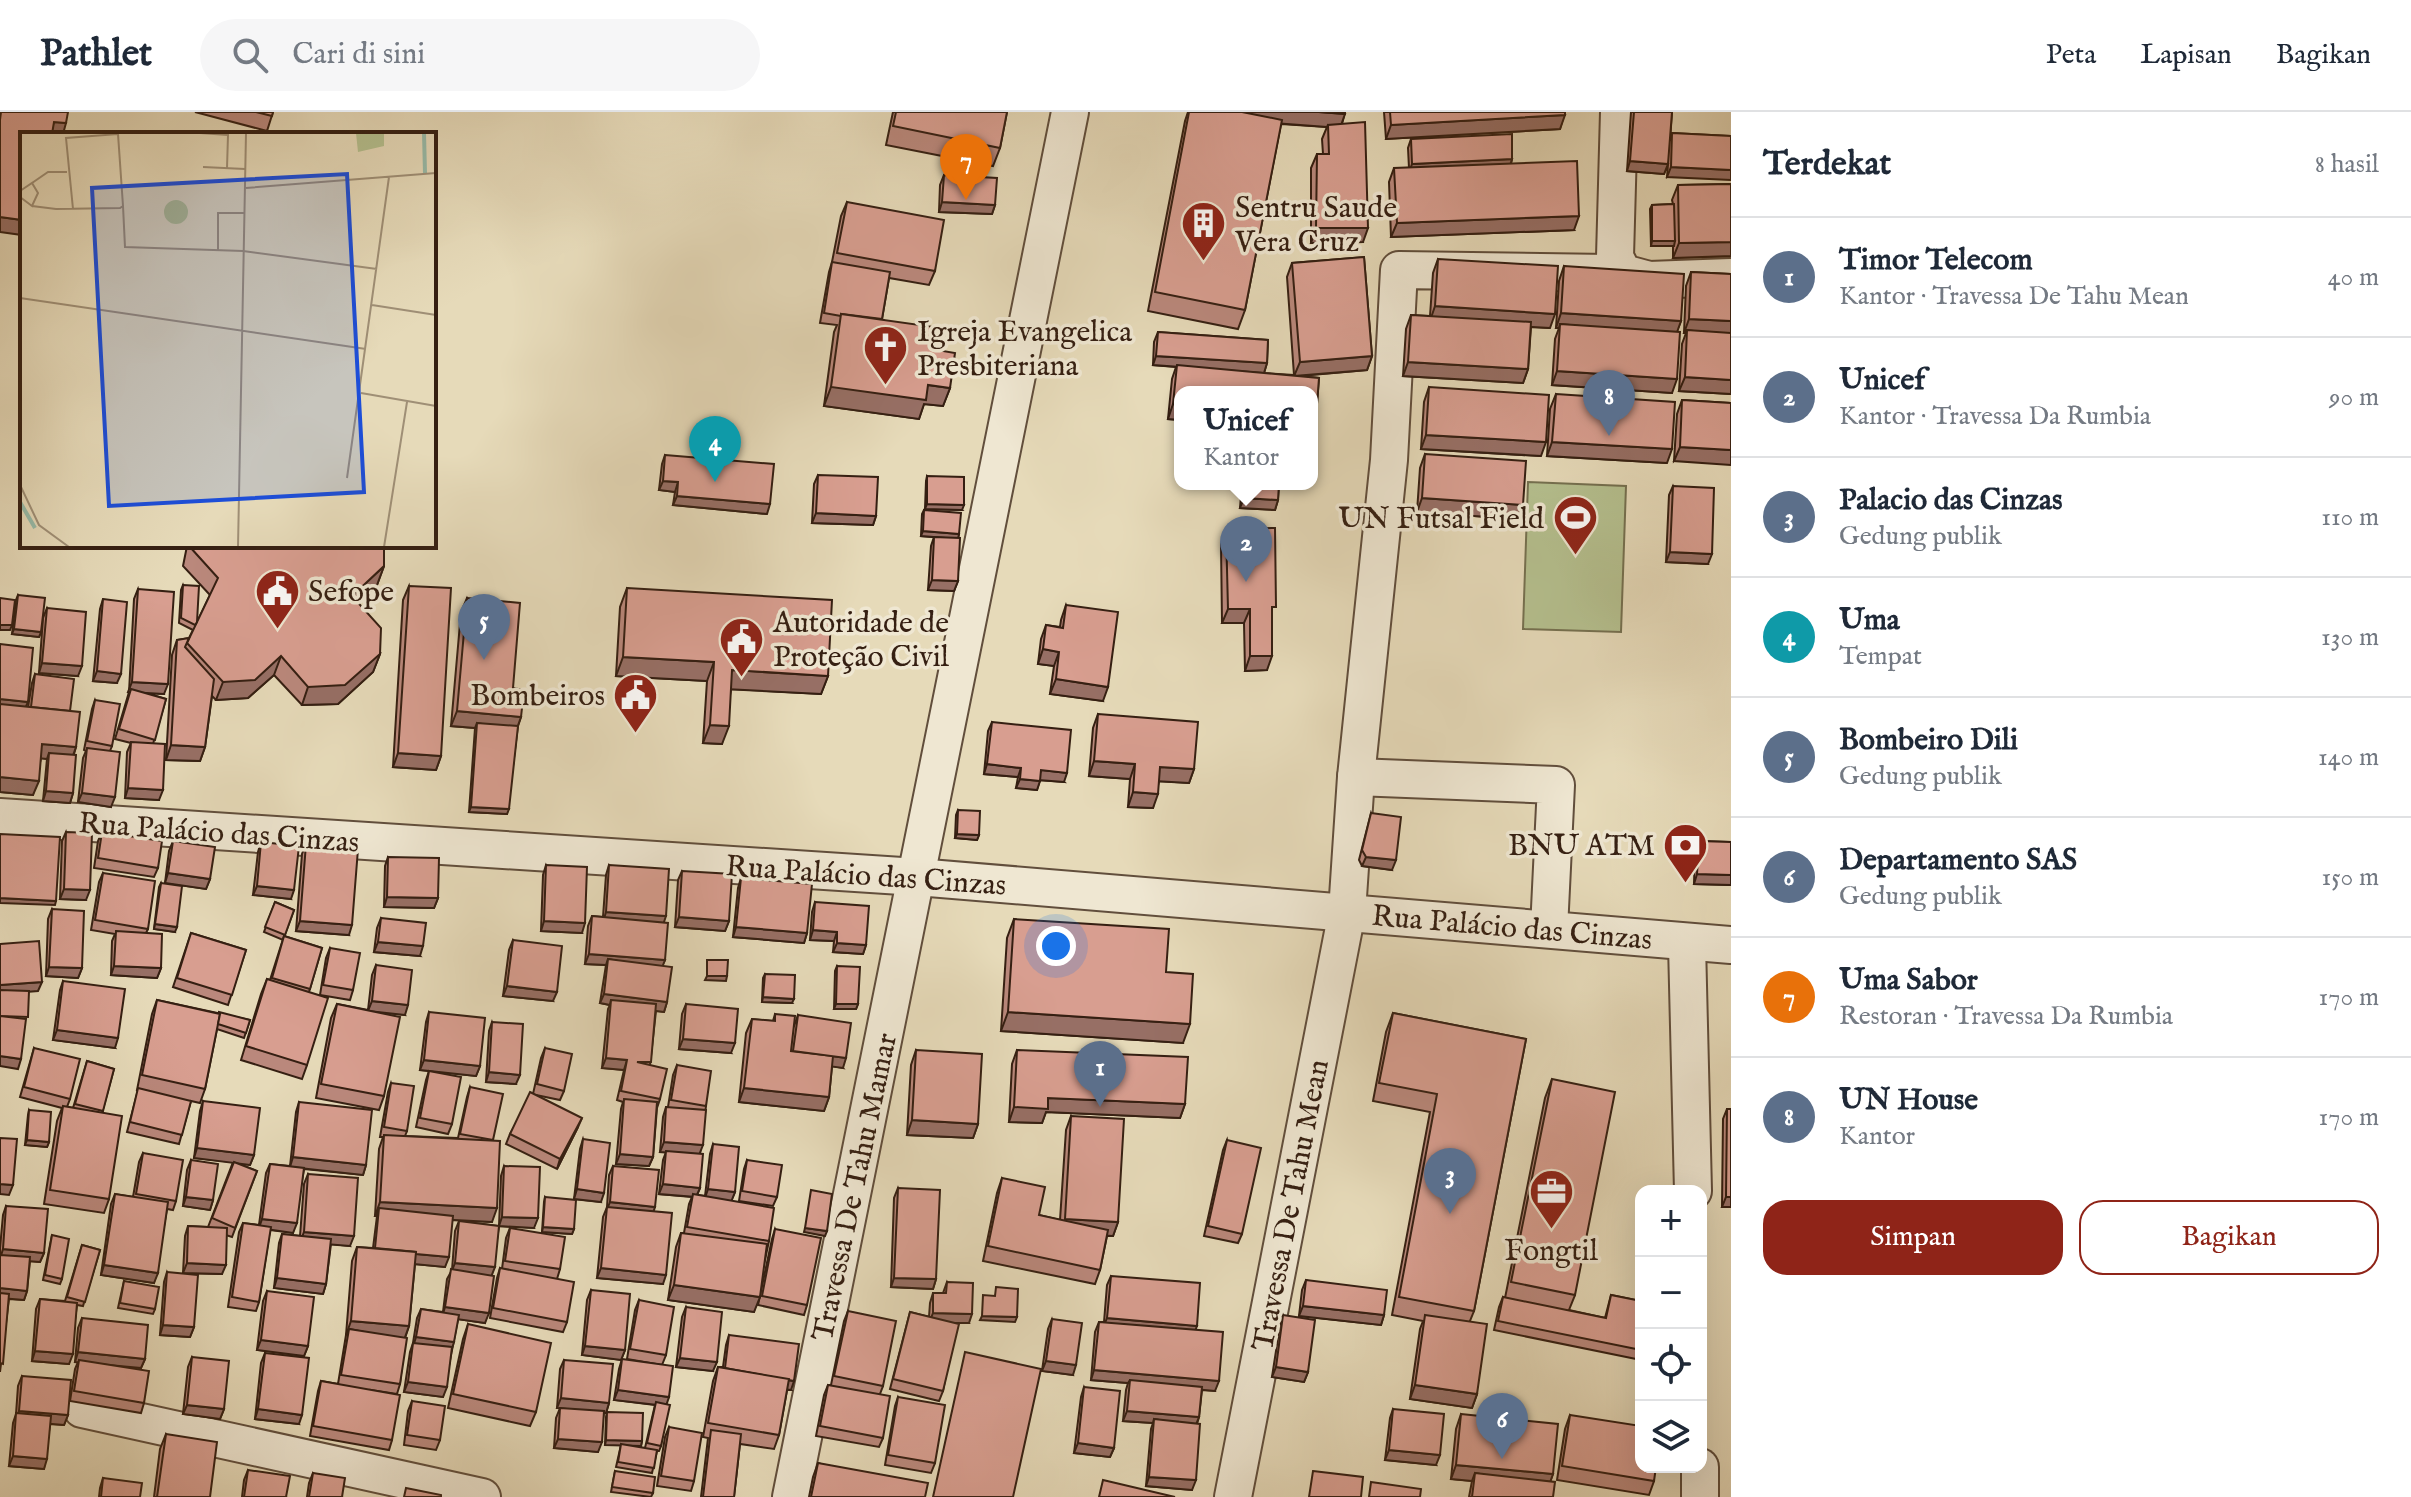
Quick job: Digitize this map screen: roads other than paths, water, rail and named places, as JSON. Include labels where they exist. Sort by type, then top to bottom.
[{"type":"street","name":"Travessa De Tahu Mamar","points":[[791,1497],[1070,112]]},
{"type":"street","points":[[1619,112],[1615,257],[1623,273],[1649,280],[1731,277]]},
{"type":"street","name":"Travessa De Tahu Mean","points":[[1233,1497],[1347,912],[1356,777],[1389,460],[1399,270],[1623,273]]},
{"type":"street","points":[[1356,777],[1556,785],[1549,929]]},
{"type":"street","name":"Rua Palácio das Cinzas","points":[[0,817],[917,877],[1549,929],[1687,944],[1731,945]]},
{"type":"street","points":[[1687,944],[1693,1185]]},
{"type":"street","points":[[82,1409],[482,1497]]},
{"type":"street","points":[[1700,1473],[1700,1497]]},
{"type":"place","name":"Uma Sabor","points":[[966,200]]},
{"type":"place","name":"Sentru Saude Vera Cruz","points":[[1204,263]]},
{"type":"place","name":"Igreja Evangelica Presbiteriana","points":[[886,387]]},
{"type":"place","name":"UN House","points":[[1609,436]]},
{"type":"place","name":"Uma","points":[[715,482]]},
{"type":"place","name":"UN Futsal Field","points":[[1575,557]]},
{"type":"place","name":"Unicef","points":[[1246,582]]},
{"type":"place","name":"Sefope","points":[[277,630]]},
{"type":"place","name":"Bombeiro Dili","points":[[484,660]]},
{"type":"place","name":"Autoridade de Proteção Civil","points":[[742,678]]},
{"type":"place","name":"Bombeiros","points":[[636,734]]},
{"type":"place","name":"BNU ATM","points":[[1686,884]]},
{"type":"place","name":"Timor Telecom","points":[[1100,1107]]},
{"type":"place","name":"Palacio das Cinzas","points":[[1450,1214]]},
{"type":"place","name":"Fongtil","points":[[1551,1231]]},
{"type":"place","name":"Departamento SAS","points":[[1502,1459]]}]
